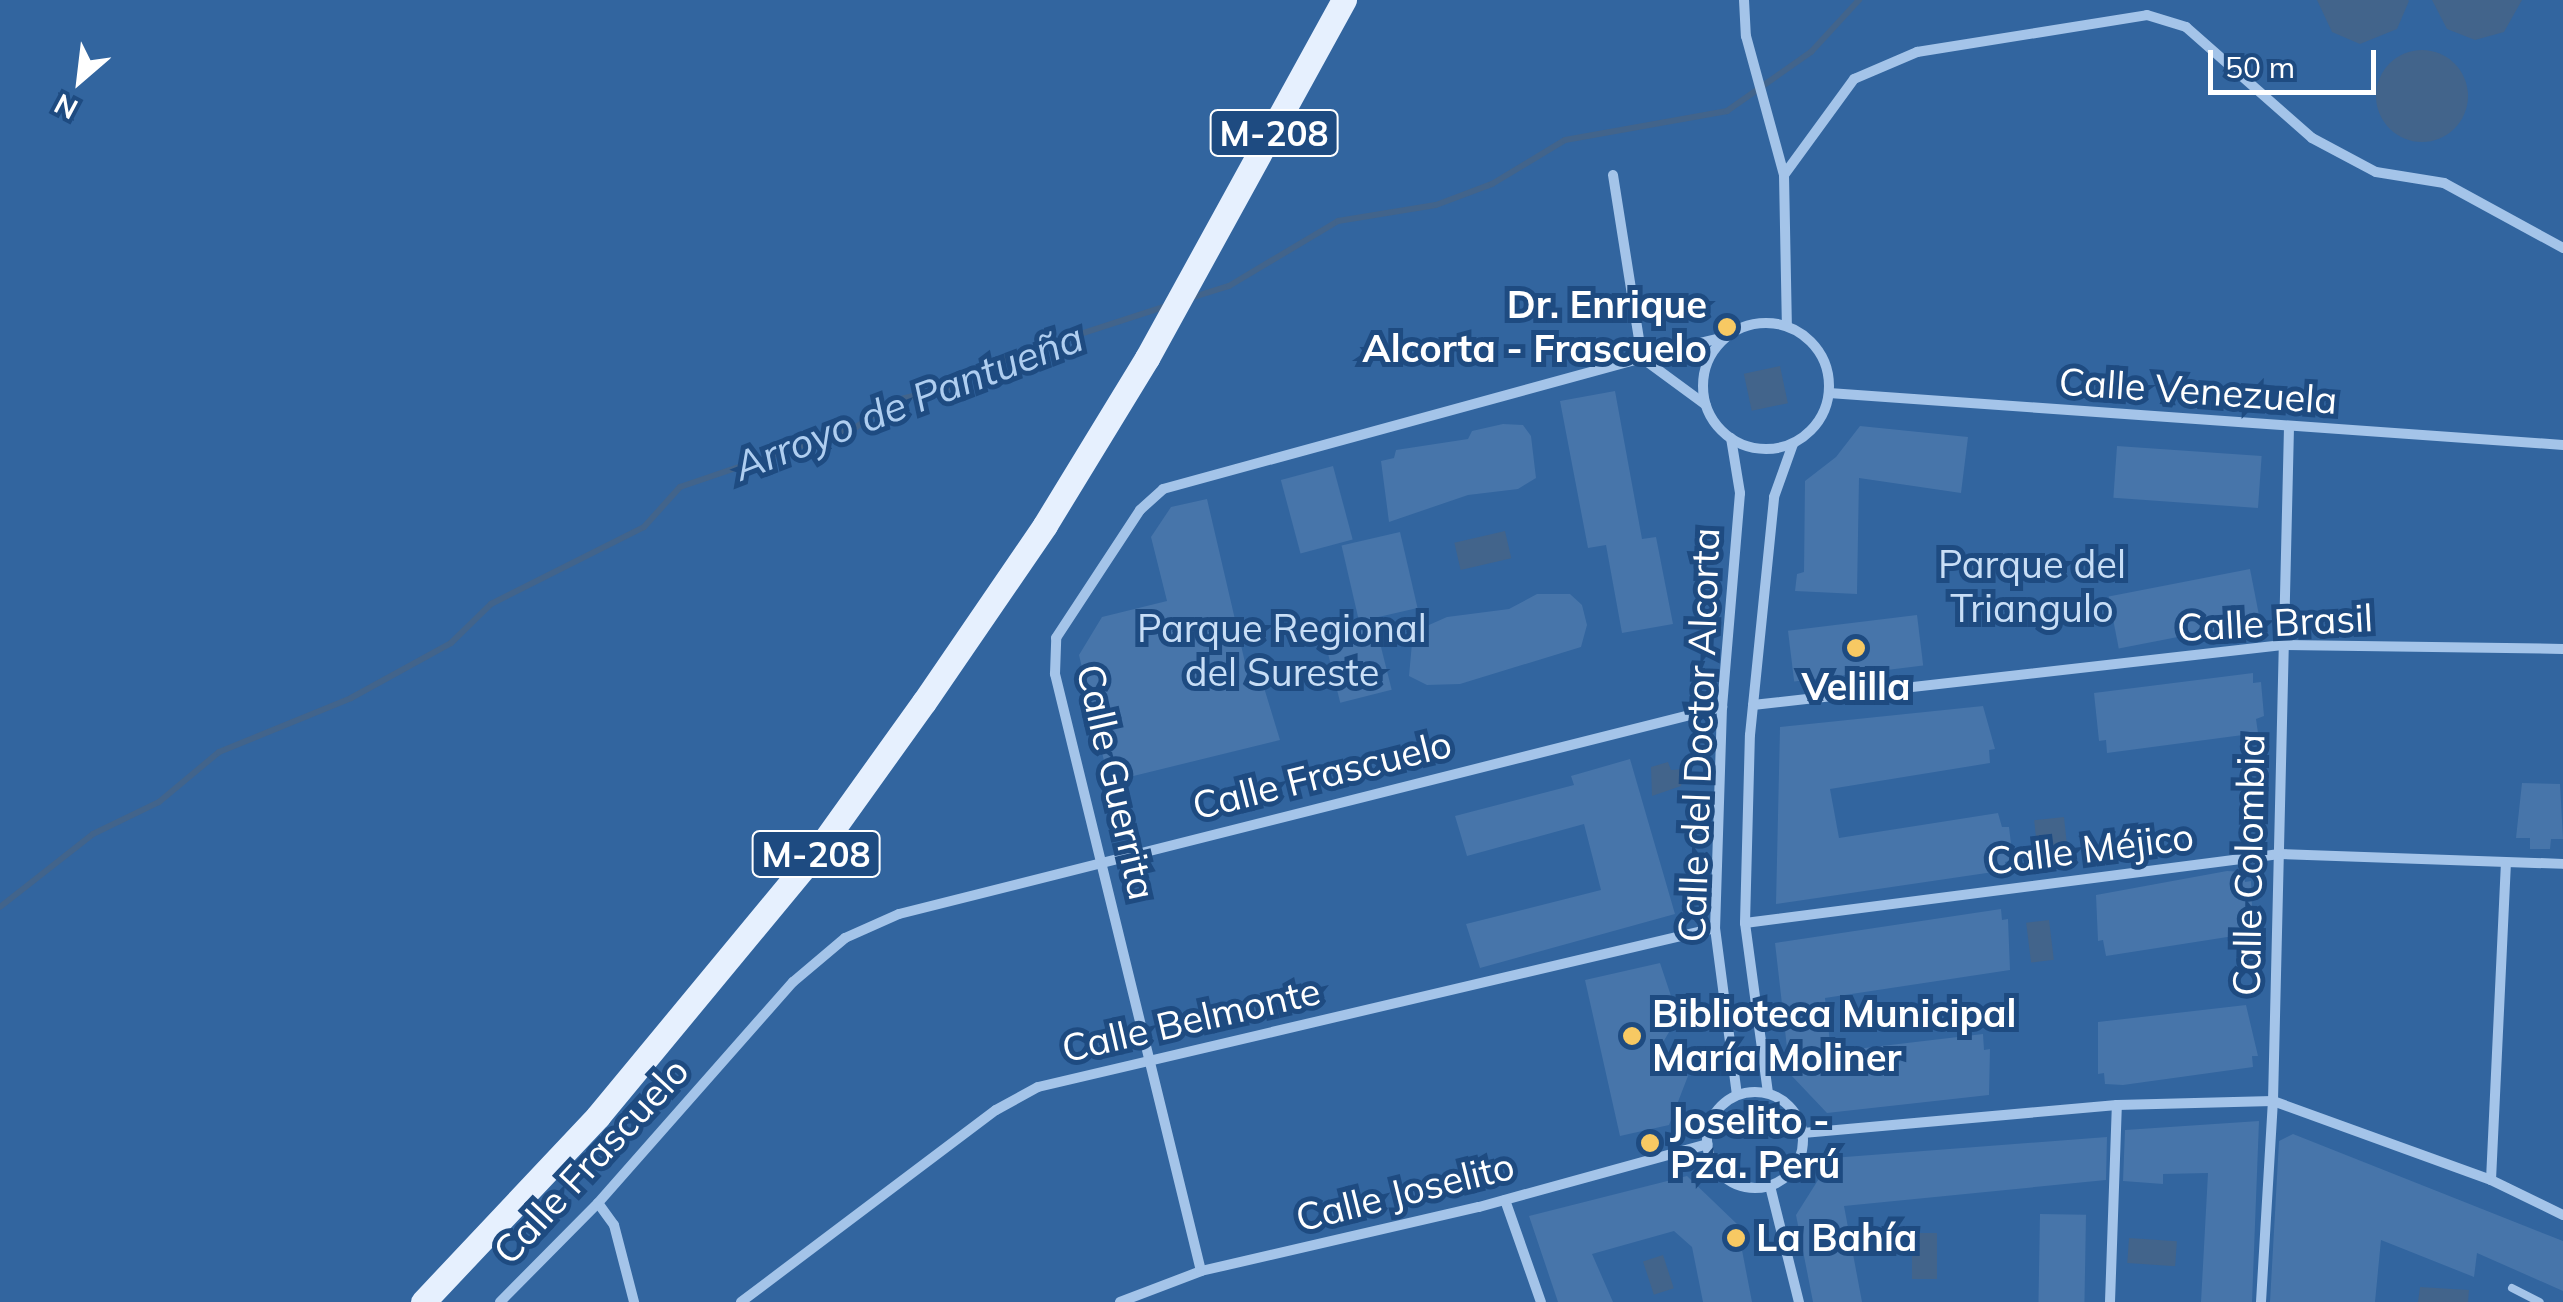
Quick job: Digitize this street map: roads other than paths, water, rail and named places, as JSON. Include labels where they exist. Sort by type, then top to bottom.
[{"type":"main road","name":"M-208","points":[[423,1302],[598,1116],[815,854],[1045,525],[1201,264],[1344,0]]},
{"type":"street","points":[[1744,0],[1746,36],[1784,175],[1787,326]]},
{"type":"street","points":[[1784,175],[1854,79],[1917,52],[2148,15],[2186,27],[2312,138],[2376,172],[2444,183],[2563,248]]},
{"type":"street","points":[[1613,174],[1639,343],[1642,358],[1706,404],[1731,438],[1770,449],[1793,444],[1810,432],[1829,393],[1819,350],[1787,326],[1764,323],[1678,348],[1639,343]]},
{"type":"street","points":[[1706,404],[1706,369],[1726,337]]},
{"type":"street","name":"Calle Guerrita","points":[[1201,1270],[1054,674],[1056,638],[1140,510],[1163,489],[1642,358]]},
{"type":"street","name":"Calle Venezuela","points":[[1829,393],[2563,446]]},
{"type":"street","name":"Calle Colombia","points":[[2261,1302],[2273,1102],[2288,428]]},
{"type":"street","name":"Calle del Doctor Alcorta","points":[[1731,438],[1740,493],[1722,707],[1715,928],[1737,1094]]},
{"type":"street","name":"Calle del Doctor Alcorta","points":[[1768,1093],[1745,923],[1753,705],[1774,497],[1793,444]]},
{"type":"street","name":"Calle Brasil","points":[[1753,705],[2283,645],[2563,649]]},
{"type":"street","name":"Calle Frascuelo","points":[[500,1302],[598,1203],[794,982],[845,938],[899,914],[1722,707]]},
{"type":"street","name":"Calle Méjico","points":[[1745,923],[2280,854],[2563,864]]},
{"type":"street","points":[[2491,1180],[2506,864]]},
{"type":"street","name":"Calle Belmonte","points":[[741,1302],[996,1110],[1038,1087],[1715,928]]},
{"type":"street","points":[[1768,1093],[1797,1115],[1803,1133],[1796,1165],[1770,1186],[1728,1180],[1706,1144],[1714,1114],[1737,1094],[1768,1093]]},
{"type":"street","points":[[1803,1133],[2117,1105],[2273,1102],[2491,1180],[2563,1215]]},
{"type":"street","points":[[2110,1302],[2117,1105]]},
{"type":"street","name":"Calle Joselito","points":[[1120,1302],[1201,1270],[1505,1200],[1706,1144]]},
{"type":"street","points":[[1770,1186],[1798,1302]]},
{"type":"street","points":[[1505,1200],[1541,1302]]},
{"type":"street","points":[[598,1203],[614,1225],[634,1302]]},
{"type":"lane","points":[[2512,1288],[2540,1302]]},
{"type":"waterway","name":"Arroyo de Pantueña","points":[[1187,299],[1229,286],[1338,221],[1436,205],[1492,184],[1565,140],[1727,111],[1811,52],[1859,0]]},
{"type":"waterway","name":"Arroyo de Pantueña","points":[[0,907],[93,834],[159,802],[219,752],[351,698],[451,643],[491,604],[644,527],[680,487],[856,427],[897,400],[950,387],[994,362],[1166,306]]},
{"type":"place","name":"Dr. Enrique Alcorta - Frascuelo","points":[[1727,327]]},
{"type":"place","name":"Velilla","points":[[1856,648]]},
{"type":"place","name":"Biblioteca Municipal María Moliner","points":[[1632,1036]]},
{"type":"place","name":"Joselito - Pza. Perú","points":[[1650,1143]]},
{"type":"place","name":"La Bahía","points":[[1736,1238]]},
{"type":"park label","name":"Parque del Triangulo","points":[[2032,587]]},
{"type":"park label","name":"Parque Regional del Sureste","points":[[1282,651]]}]
